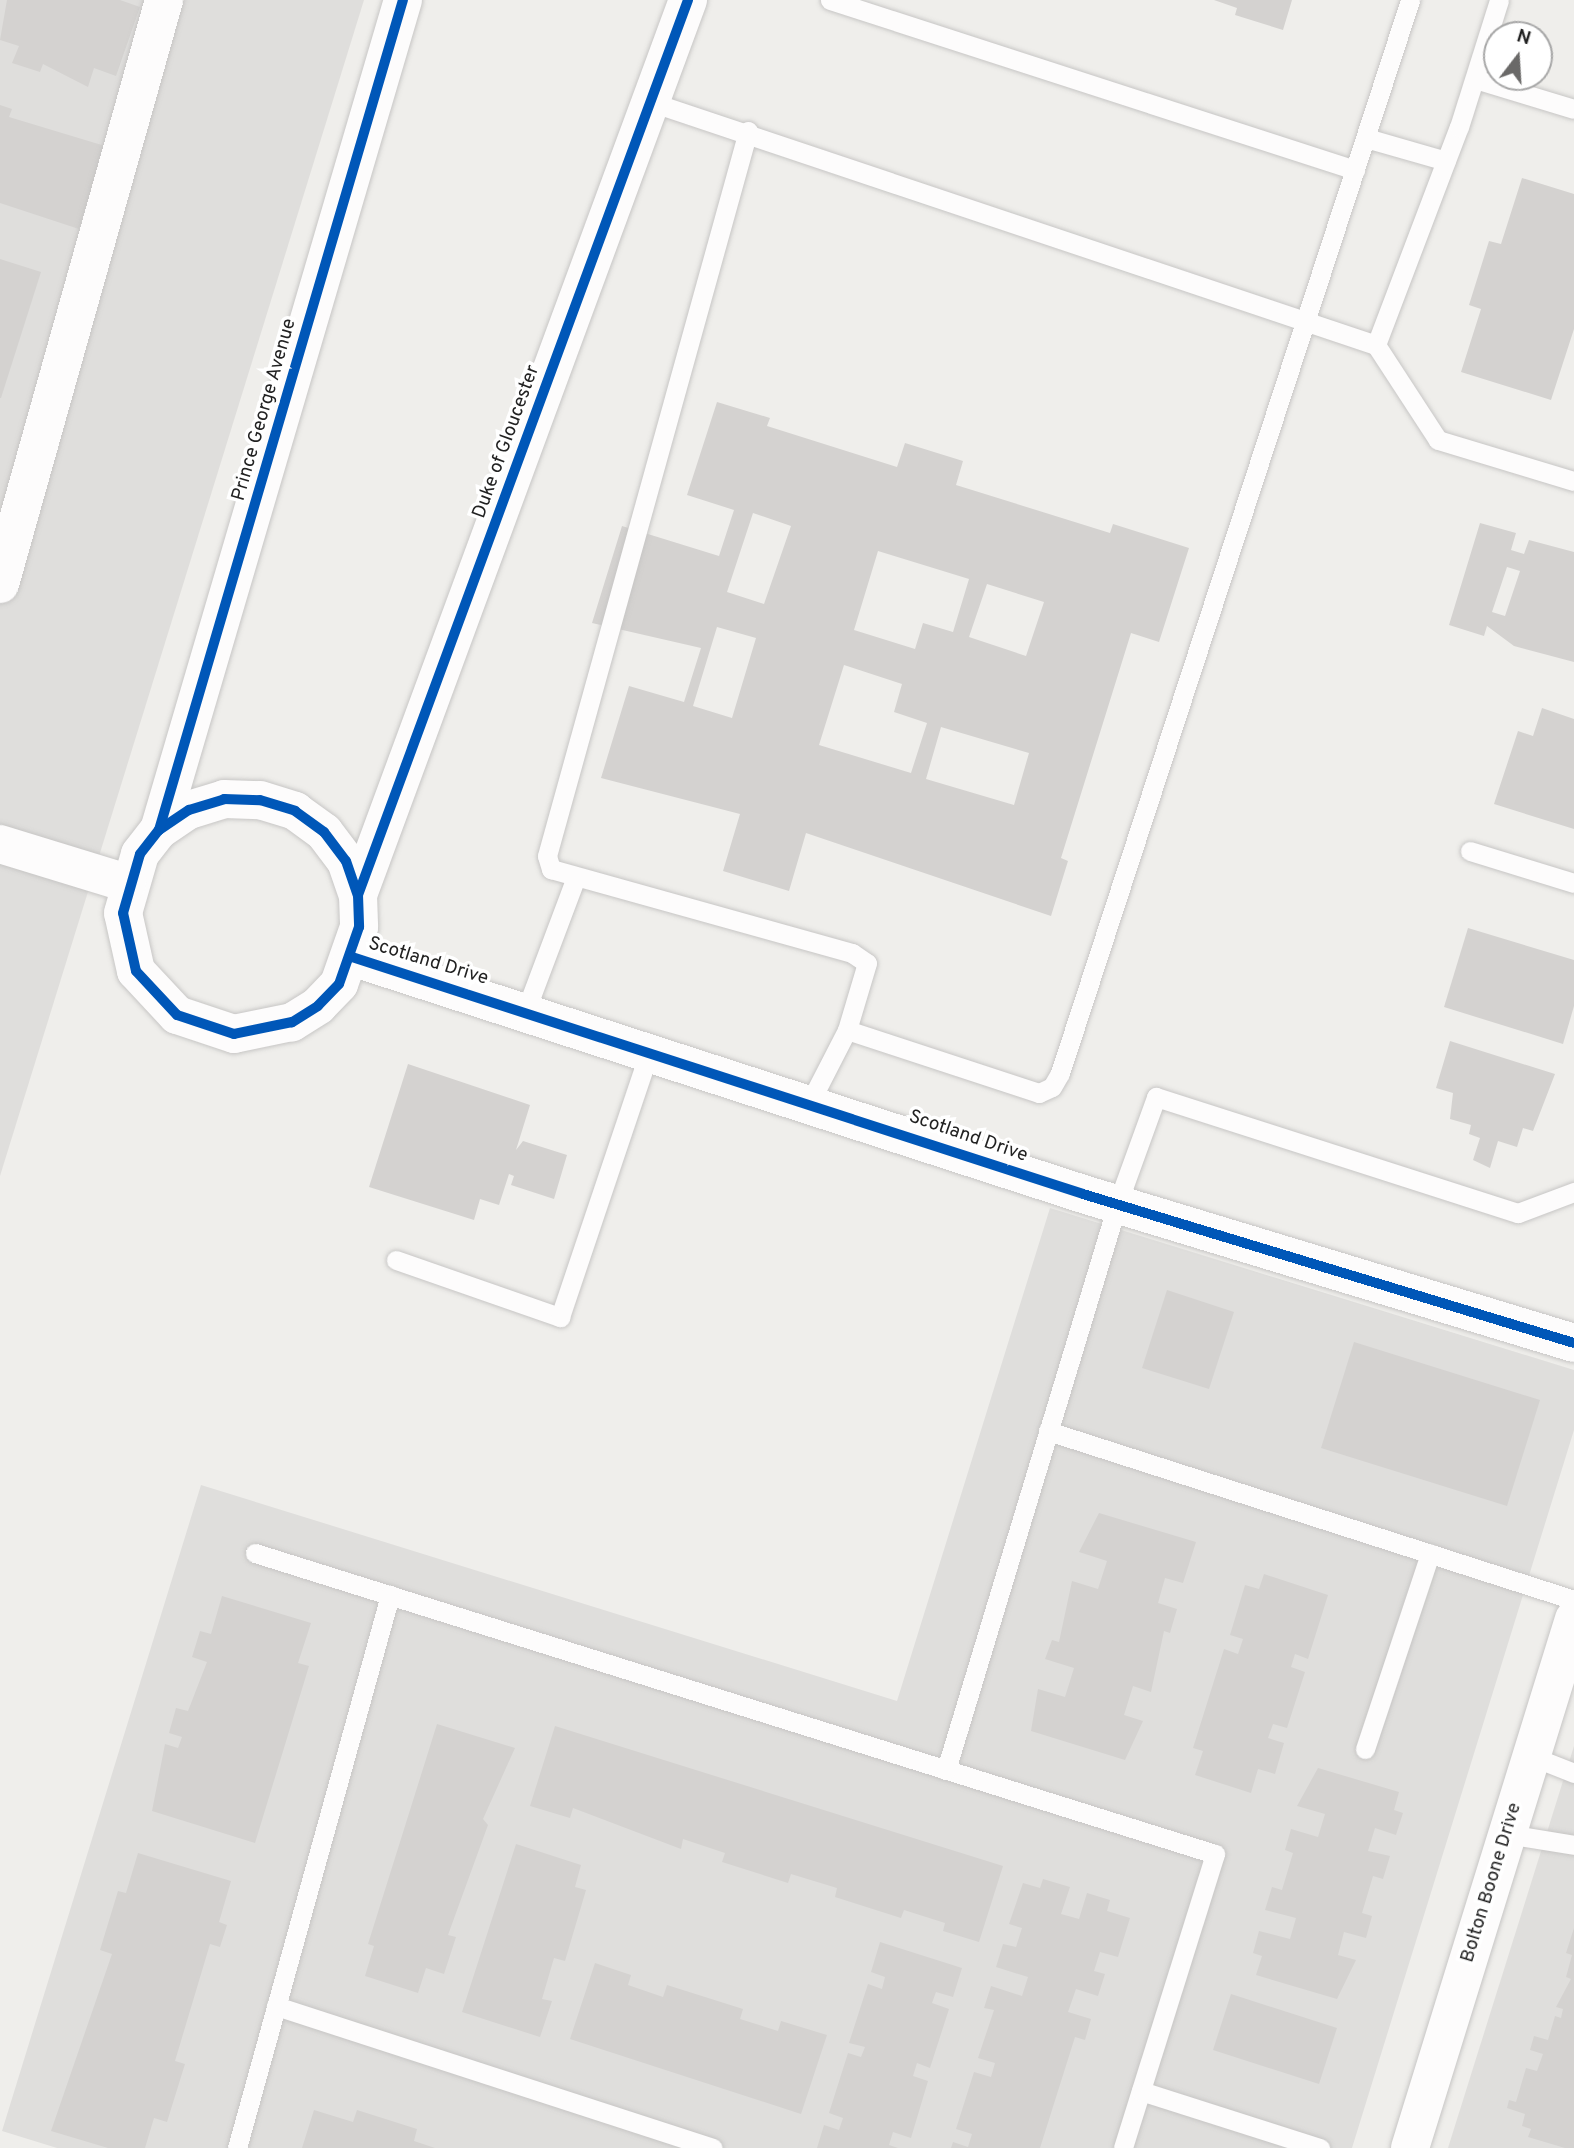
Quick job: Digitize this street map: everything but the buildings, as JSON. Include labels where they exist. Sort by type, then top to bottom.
[{"type":"street","points":[[0,584],[164,0]]},
{"type":"street","name":"Prince George Avenue","points":[[159,830],[404,0]]},
{"type":"street","name":"Duke of Gloucester","points":[[358,895],[688,0]]},
{"type":"street","points":[[224,799],[283,807],[324,832],[346,861],[358,895],[352,957],[325,999],[292,1023],[234,1034],[204,1028],[153,996],[136,971],[125,932],[127,883],[159,830],[189,810],[224,799]]},
{"type":"street","points":[[0,844],[127,883]]},
{"type":"street","name":"Scotland Drive","points":[[352,957],[650,1050],[1117,1205],[1574,1343]]},
{"type":"street","name":"Bolton Boone Drive","points":[[1410,2148],[1574,1619]]},
{"type":"lane","points":[[830,0],[1355,170]]},
{"type":"lane","points":[[846,1030],[1039,1093],[1052,1087],[1308,321],[1409,0]]},
{"type":"lane","points":[[1376,345],[1446,162],[1499,0]]},
{"type":"lane","points":[[1475,79],[1574,108]]},
{"type":"lane","points":[[651,102],[748,131],[1376,345],[1438,440],[1574,481]]},
{"type":"lane","points":[[748,131],[552,826],[551,869],[852,953],[867,964],[846,1030],[810,1102]]},
{"type":"lane","points":[[1366,138],[1446,162]]},
{"type":"lane","points":[[1470,851],[1574,883]]},
{"type":"lane","points":[[526,1010],[576,877]]},
{"type":"lane","points":[[396,1260],[560,1317],[650,1050]]},
{"type":"lane","points":[[946,1770],[1117,1205],[1156,1097],[1518,1213],[1574,1192]]},
{"type":"lane","points":[[1048,1431],[1574,1600]]},
{"type":"lane","points":[[255,1553],[1214,1854],[1123,2148]]},
{"type":"lane","points":[[1365,1749],[1430,1553]]},
{"type":"lane","points":[[237,2148],[390,1595]]},
{"type":"lane","points":[[1531,1756],[1574,1773]]},
{"type":"lane","points":[[1507,1834],[1574,1845]]},
{"type":"lane","points":[[276,2006],[712,2148]]},
{"type":"lane","points":[[1141,2091],[1312,2146]]},
{"type":"shaded area","points":[[0,0],[364,0],[0,1176]]},
{"type":"shaded area","points":[[1050,1208],[1574,1370],[1574,1430],[1352,2148],[57,2148],[2,2131],[201,1485],[897,1701]]},
{"type":"shaded area","points":[[1574,1746],[1574,2148],[1448,2148]]},
{"type":"cycle path","points":[[159,830],[189,810],[224,799],[260,800],[295,811],[324,832],[346,861],[358,895],[359,927],[339,984],[318,1006],[292,1022],[234,1034],[177,1015],[136,971],[123,913],[140,854],[159,830],[403,0]]},
{"type":"cycle path","points":[[358,895],[688,0]]},
{"type":"cycle path","points":[[352,957],[1083,1194],[1574,1343]]}]
